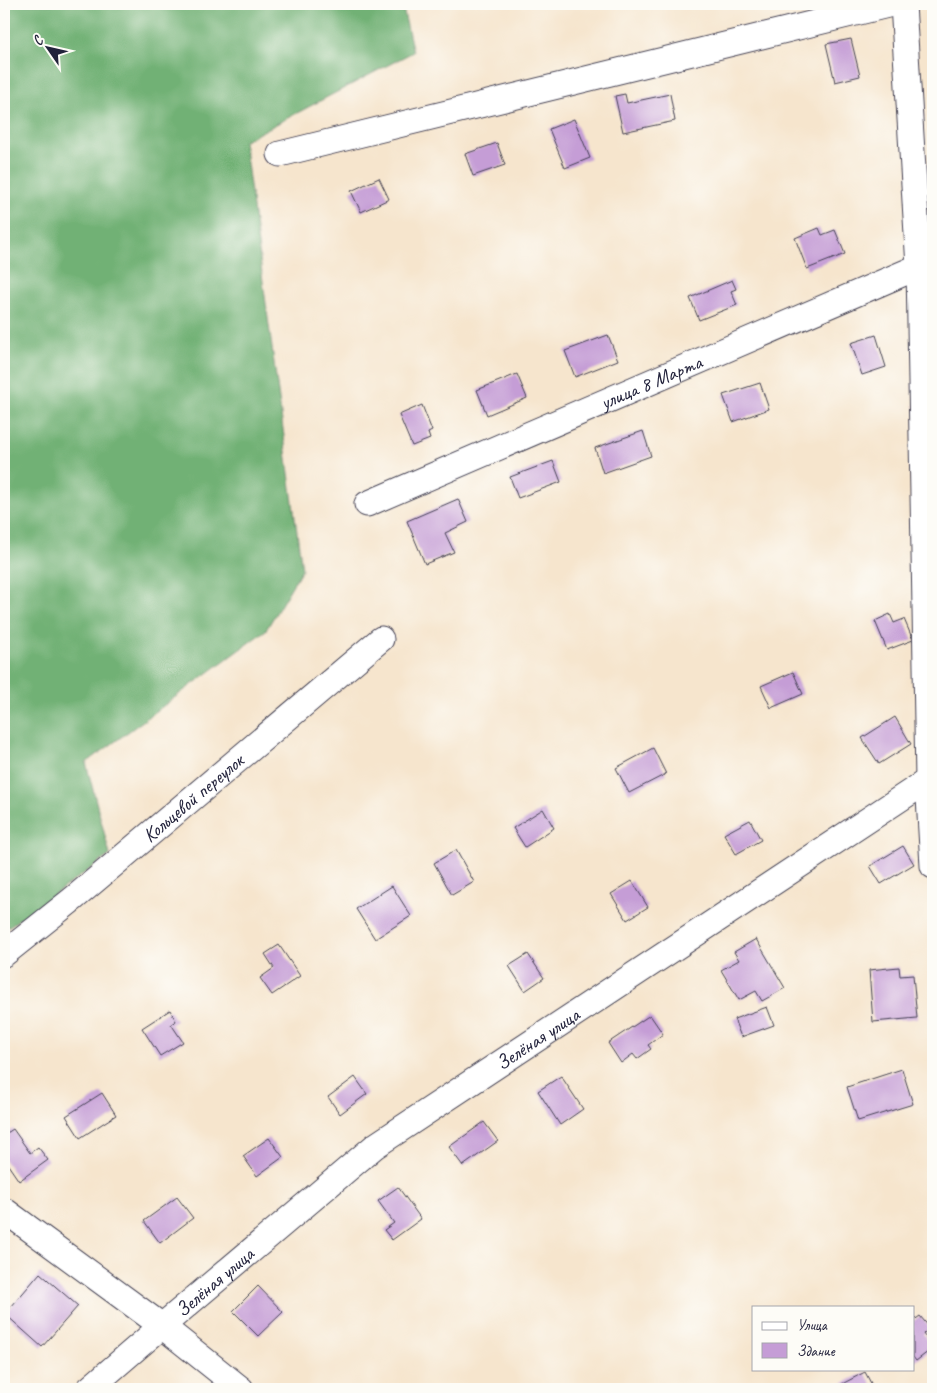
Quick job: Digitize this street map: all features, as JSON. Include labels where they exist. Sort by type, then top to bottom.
[{"type":"street","points":[[280,154],[892,4]]},
{"type":"street","points":[[903,4],[926,264],[933,866]]},
{"type":"street","name":"улица 8 Марта","points":[[367,504],[926,264]]},
{"type":"street","name":"Кольцевой переулок","points":[[4,954],[73,899],[381,639]]},
{"type":"street","name":"Зелёная улица","points":[[89,1389],[375,1146],[931,779]]},
{"type":"street","points":[[4,1210],[162,1326],[241,1389]]},
{"type":"green space","points":[[4,4],[402,4],[413,52],[244,141],[302,569],[266,630],[86,763],[110,855],[4,930]]},
{"type":"building","points":[[851,39],[860,76],[835,82],[826,44]]},
{"type":"building","points":[[625,94],[627,103],[670,94],[675,121],[623,132],[615,96]]},
{"type":"building","points":[[574,119],[590,158],[565,168],[549,129]]},
{"type":"building","points":[[497,143],[505,165],[473,176],[465,154]]},
{"type":"building","points":[[379,178],[389,199],[361,212],[351,191]]},
{"type":"building","points":[[819,228],[822,235],[835,230],[845,254],[807,269],[795,238]]},
{"type":"building","points":[[732,280],[736,289],[731,291],[737,305],[699,320],[690,298]]},
{"type":"building","points":[[608,335],[618,360],[575,377],[565,351]]},
{"type":"building","points":[[876,335],[886,367],[862,375],[851,343]]},
{"type":"building","points":[[517,374],[527,398],[487,415],[477,390]]},
{"type":"building","points":[[760,383],[769,409],[733,422],[723,395]]},
{"type":"building","points":[[422,405],[432,431],[428,433],[430,439],[412,446],[399,415]]},
{"type":"building","points":[[643,431],[651,456],[603,473],[595,448]]},
{"type":"building","points":[[553,461],[561,482],[518,498],[510,477]]},
{"type":"building","points":[[458,499],[468,522],[445,533],[454,552],[425,564],[407,521]]},
{"type":"building","points":[[890,614],[894,623],[904,619],[913,640],[887,650],[875,621]]},
{"type":"building","points":[[793,672],[803,694],[771,708],[761,686]]},
{"type":"building","points":[[895,717],[911,744],[879,764],[862,738]]},
{"type":"building","points":[[653,748],[666,774],[629,793],[616,768]]},
{"type":"building","points":[[543,809],[554,828],[525,847],[513,828]]},
{"type":"building","points":[[750,820],[761,840],[736,854],[724,834]]},
{"type":"building","points":[[903,846],[914,864],[881,884],[870,866]]},
{"type":"building","points":[[456,850],[474,882],[452,895],[434,863]]},
{"type":"building","points":[[632,881],[648,907],[627,920],[611,894]]},
{"type":"building","points":[[392,886],[411,916],[375,939],[356,909]]},
{"type":"building","points":[[756,939],[785,988],[762,1001],[756,991],[739,1000],[721,970],[739,960],[734,952]]},
{"type":"building","points":[[279,945],[300,976],[272,995],[260,978],[274,968],[265,954]]},
{"type":"building","points":[[528,954],[544,978],[525,991],[509,966]]},
{"type":"building","points":[[899,967],[900,976],[913,975],[917,1018],[873,1022],[869,970]]},
{"type":"building","points":[[767,1007],[774,1025],[741,1037],[734,1019]]},
{"type":"building","points":[[170,1010],[176,1021],[171,1024],[183,1042],[160,1056],[142,1028]]},
{"type":"building","points":[[650,1015],[663,1034],[648,1045],[651,1049],[637,1059],[633,1054],[621,1063],[608,1043]]},
{"type":"building","points":[[902,1069],[913,1104],[858,1121],[847,1087]]},
{"type":"building","points":[[561,1076],[583,1109],[560,1125],[538,1091]]},
{"type":"building","points":[[355,1077],[367,1094],[340,1114],[328,1097]]},
{"type":"building","points":[[102,1093],[116,1115],[80,1138],[66,1116]]},
{"type":"building","points":[[484,1122],[498,1141],[463,1166],[449,1147]]},
{"type":"building","points":[[13,1129],[30,1153],[38,1147],[48,1160],[19,1181],[4,1159],[4,1135]]},
{"type":"building","points":[[269,1138],[283,1157],[257,1176],[243,1156]]},
{"type":"building","points":[[398,1187],[421,1219],[392,1240],[384,1230],[394,1223],[378,1201]]},
{"type":"building","points":[[177,1197],[193,1218],[160,1243],[144,1221]]},
{"type":"building","points":[[40,1273],[78,1306],[42,1347],[5,1314]]},
{"type":"building","points":[[258,1286],[283,1312],[258,1336],[233,1311]]},
{"type":"building","points":[[920,1316],[930,1328],[923,1334],[933,1348],[916,1361],[914,1358],[914,1320]]},
{"type":"building","points":[[865,1372],[874,1389],[845,1389],[842,1384]]}]
